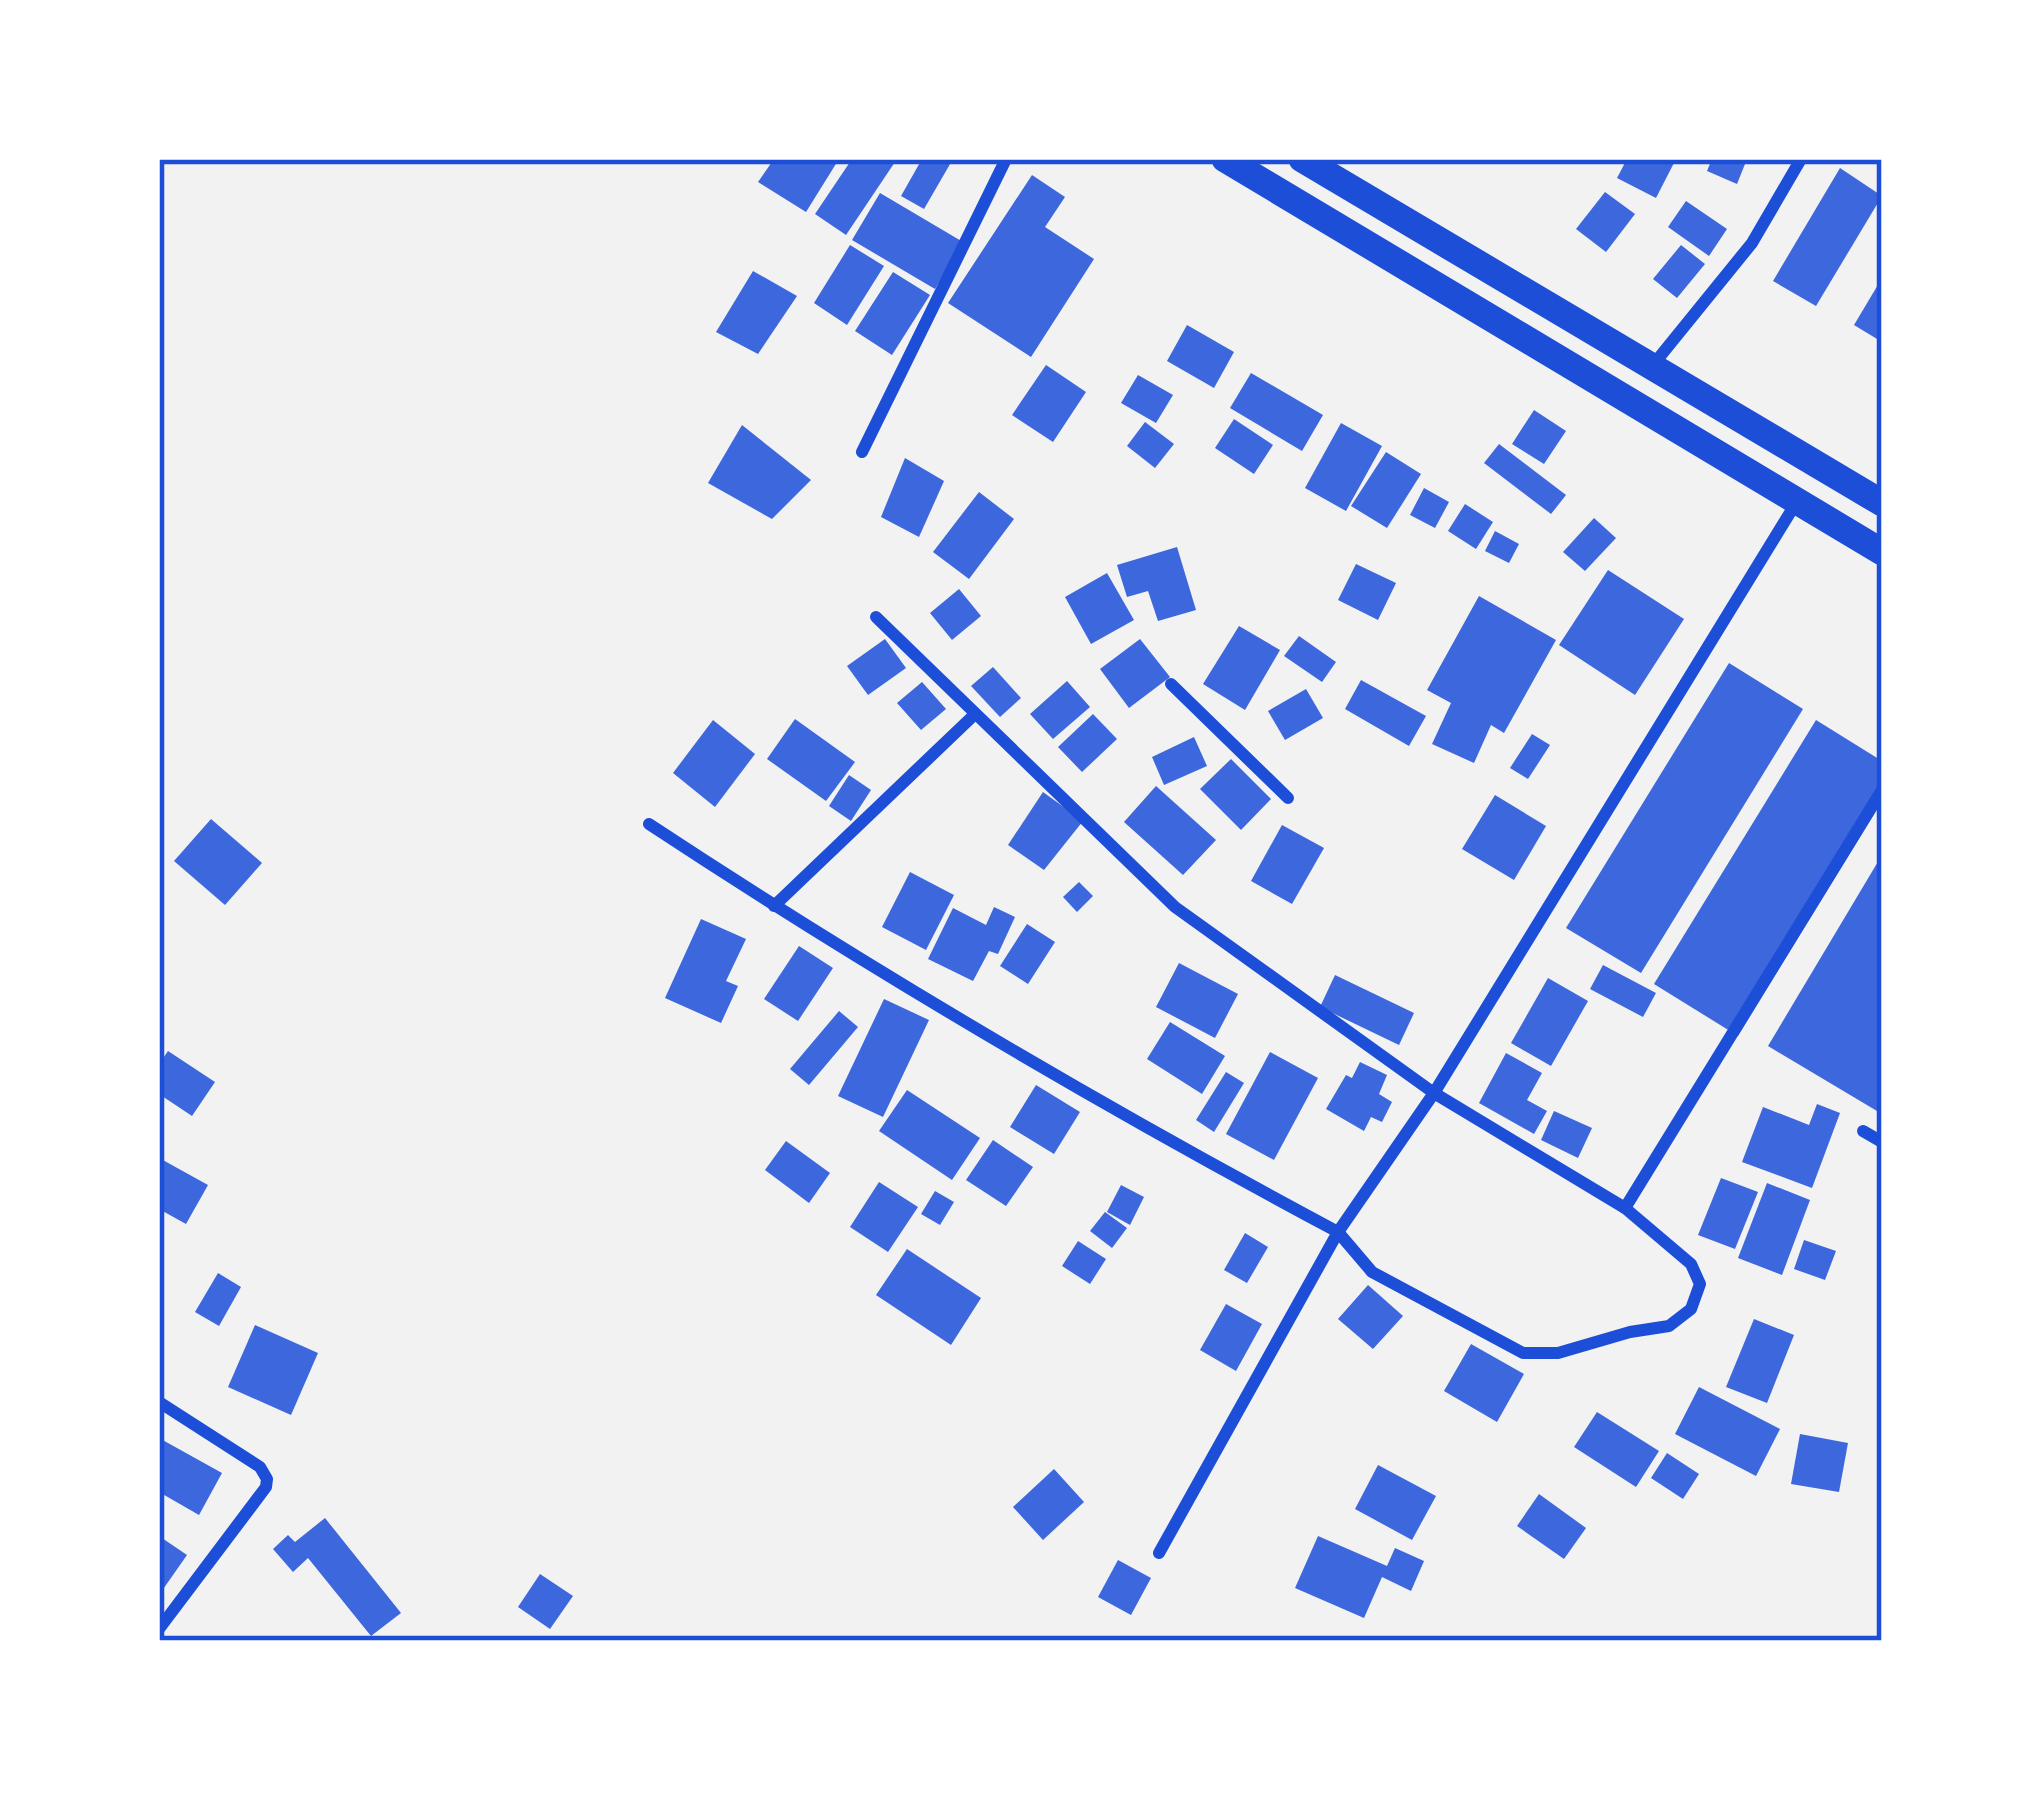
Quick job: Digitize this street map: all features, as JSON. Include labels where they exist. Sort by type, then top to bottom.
[{"type":"main road","points":[[1225,159],[1882,552]]},
{"type":"main road","points":[[1302,159],[1882,503]]},
{"type":"street","points":[[862,452],[1006,159]]},
{"type":"street","points":[[1652,365],[1752,243],[1801,159]]},
{"type":"street","points":[[1159,1552],[1338,1232],[1434,1093],[1797,502]]},
{"type":"street","points":[[649,824],[774,906],[1059,1079],[1338,1232],[1372,1272],[1523,1354],[1558,1353],[1669,1326],[1691,1310],[1700,1284],[1690,1264],[1625,1208],[1434,1093],[1175,907],[876,616]]},
{"type":"street","points":[[1171,684],[1288,798]]},
{"type":"street","points":[[774,906],[974,716]]},
{"type":"street","points":[[1625,1208],[1882,790]]},
{"type":"street","points":[[1863,1131],[1882,1142]]},
{"type":"street","points":[[159,1402],[260,1467],[267,1479],[266,1487],[159,1629]]},
{"type":"building","points":[[774,159],[839,159],[806,212],[758,182]]},
{"type":"building","points":[[852,159],[897,159],[846,235],[815,214]]},
{"type":"building","points":[[922,159],[953,159],[924,209],[901,196]]},
{"type":"building","points":[[1627,159],[1676,159],[1656,198],[1617,178]]},
{"type":"building","points":[[1712,159],[1747,159],[1737,184],[1707,171]]},
{"type":"building","points":[[1840,168],[1882,196],[1816,306],[1773,281]]},
{"type":"building","points":[[1032,175],[1065,197],[1045,227],[1094,259],[1031,357],[948,303]]},
{"type":"building","points":[[1605,192],[1635,214],[1606,252],[1576,229]]},
{"type":"building","points":[[880,193],[963,242],[935,289],[852,240]]},
{"type":"building","points":[[1686,201],[1727,229],[1709,256],[1668,227]]},
{"type":"building","points":[[850,245],[884,266],[847,325],[814,303]]},
{"type":"building","points":[[1681,245],[1705,264],[1677,298],[1653,279]]},
{"type":"building","points":[[753,271],[797,296],[758,354],[716,332]]},
{"type":"building","points":[[893,272],[930,295],[892,355],[855,331]]},
{"type":"building","points":[[1882,278],[1882,342],[1854,325]]},
{"type":"building","points":[[1187,325],[1234,352],[1214,388],[1167,361]]},
{"type":"building","points":[[1046,365],[1086,392],[1053,442],[1012,415]]},
{"type":"building","points":[[1251,373],[1323,415],[1302,451],[1230,408]]},
{"type":"building","points":[[1138,375],[1173,395],[1156,423],[1121,403]]},
{"type":"building","points":[[1534,410],[1566,431],[1544,464],[1512,444]]},
{"type":"building","points":[[1234,419],[1273,445],[1254,474],[1215,448]]},
{"type":"building","points":[[1145,422],[1174,444],[1155,468],[1127,446]]},
{"type":"building","points":[[1341,423],[1382,446],[1346,511],[1305,488]]},
{"type":"building","points":[[742,425],[811,480],[772,519],[708,483]]},
{"type":"building","points":[[1499,444],[1566,495],[1551,514],[1484,463]]},
{"type":"building","points":[[1386,452],[1421,474],[1387,528],[1351,506]]},
{"type":"building","points":[[905,458],[944,481],[919,537],[881,517]]},
{"type":"building","points":[[1424,488],[1449,502],[1435,528],[1410,515]]},
{"type":"building","points":[[979,492],[1014,519],[969,579],[933,552]]},
{"type":"building","points":[[1465,504],[1493,522],[1476,549],[1448,531]]},
{"type":"building","points":[[1594,518],[1616,538],[1585,571],[1563,552]]},
{"type":"building","points":[[1495,531],[1519,544],[1509,563],[1485,551]]},
{"type":"building","points":[[1177,547],[1196,610],[1158,621],[1148,591],[1127,597],[1117,565]]},
{"type":"building","points":[[1356,564],[1396,583],[1378,620],[1338,600]]},
{"type":"building","points":[[1608,570],[1684,619],[1635,695],[1559,645]]},
{"type":"building","points":[[1107,573],[1134,620],[1091,644],[1065,597]]},
{"type":"building","points":[[959,589],[981,616],[952,640],[930,613]]},
{"type":"building","points":[[1479,596],[1556,640],[1504,733],[1491,725],[1474,763],[1432,744],[1451,703],[1427,690]]},
{"type":"building","points":[[1239,626],[1280,650],[1245,710],[1203,684]]},
{"type":"building","points":[[1299,636],[1336,662],[1322,682],[1284,656]]},
{"type":"building","points":[[885,639],[906,668],[868,695],[847,666]]},
{"type":"building","points":[[1140,639],[1170,677],[1129,708],[1100,669]]},
{"type":"building","points":[[1729,663],[1803,709],[1641,973],[1566,928]]},
{"type":"building","points":[[993,667],[1021,698],[1000,717],[971,686]]},
{"type":"building","points":[[1361,680],[1426,716],[1409,746],[1345,709]]},
{"type":"building","points":[[1067,681],[1090,707],[1053,739],[1030,714]]},
{"type":"building","points":[[922,682],[946,709],[921,730],[897,703]]},
{"type":"building","points":[[1306,689],[1323,718],[1285,740],[1268,711]]},
{"type":"building","points":[[1093,714],[1117,739],[1082,772],[1058,747]]},
{"type":"building","points":[[795,719],[855,762],[826,801],[767,759]]},
{"type":"building","points":[[713,720],[755,754],[715,807],[673,773]]},
{"type":"building","points":[[1816,720],[1882,761],[1882,801],[1738,1036],[1654,984]]},
{"type":"building","points":[[1532,734],[1550,745],[1528,779],[1510,768]]},
{"type":"building","points":[[1194,737],[1207,766],[1164,785],[1152,757]]},
{"type":"building","points":[[1231,759],[1271,799],[1241,830],[1200,789]]},
{"type":"building","points":[[849,775],[871,790],[851,821],[829,806]]},
{"type":"building","points":[[1156,786],[1216,840],[1183,875],[1124,822]]},
{"type":"building","points":[[1043,792],[1083,821],[1044,870],[1008,845]]},
{"type":"building","points":[[1495,795],[1546,826],[1514,880],[1462,849]]},
{"type":"building","points":[[211,819],[262,863],[225,905],[174,861]]},
{"type":"building","points":[[1282,825],[1324,848],[1292,904],[1251,881]]},
{"type":"building","points":[[1882,855],[1882,1114],[1768,1046]]},
{"type":"building","points":[[910,872],[954,895],[926,950],[882,927]]},
{"type":"building","points":[[1079,882],[1093,896],[1077,912],[1063,897]]},
{"type":"building","points":[[994,907],[1015,917],[998,954],[989,951],[973,981],[928,959],[953,908],[986,925]]},
{"type":"building","points":[[701,919],[746,939],[726,981],[738,986],[721,1023],[665,998]]},
{"type":"building","points":[[1027,924],[1055,942],[1028,984],[1000,966]]},
{"type":"building","points":[[799,946],[833,968],[798,1021],[764,999]]},
{"type":"building","points":[[1179,963],[1238,994],[1215,1038],[1156,1007]]},
{"type":"building","points":[[1603,965],[1656,993],[1643,1017],[1590,989]]},
{"type":"building","points":[[1335,975],[1414,1013],[1399,1045],[1320,1007]]},
{"type":"building","points":[[1548,978],[1588,1001],[1551,1066],[1511,1043]]},
{"type":"building","points":[[884,999],[929,1020],[883,1117],[838,1096]]},
{"type":"building","points":[[839,1011],[858,1027],[809,1085],[790,1069]]},
{"type":"building","points":[[1170,1022],[1225,1056],[1202,1094],[1147,1059]]},
{"type":"building","points":[[168,1051],[215,1082],[192,1116],[159,1094],[159,1064]]},
{"type":"building","points":[[1270,1052],[1318,1078],[1274,1160],[1226,1134]]},
{"type":"building","points":[[1506,1053],[1542,1073],[1527,1100],[1547,1111],[1534,1134],[1479,1103]]},
{"type":"building","points":[[1360,1062],[1387,1075],[1379,1094],[1392,1102],[1382,1122],[1371,1117],[1364,1131],[1326,1109],[1346,1075],[1352,1078]]},
{"type":"building","points":[[1226,1072],[1244,1083],[1214,1132],[1196,1120]]},
{"type":"building","points":[[1036,1085],[1080,1112],[1054,1154],[1010,1127]]},
{"type":"building","points":[[907,1090],[980,1138],[952,1180],[879,1131]]},
{"type":"building","points":[[1817,1104],[1840,1113],[1812,1188],[1742,1162],[1763,1107],[1809,1125]]},
{"type":"building","points":[[1554,1111],[1592,1128],[1578,1158],[1541,1140]]},
{"type":"building","points":[[993,1140],[1033,1167],[1006,1206],[966,1180]]},
{"type":"building","points":[[786,1141],[830,1173],[809,1203],[765,1170]]},
{"type":"building","points":[[161,1159],[208,1185],[186,1224],[159,1209]]},
{"type":"building","points":[[1721,1178],[1758,1192],[1735,1249],[1698,1235]]},
{"type":"building","points":[[879,1182],[918,1207],[888,1252],[850,1227]]},
{"type":"building","points":[[1767,1183],[1810,1200],[1782,1275],[1738,1258]]},
{"type":"building","points":[[1121,1185],[1144,1197],[1130,1225],[1107,1212]]},
{"type":"building","points":[[935,1191],[954,1202],[940,1225],[921,1214]]},
{"type":"building","points":[[1105,1212],[1127,1228],[1112,1248],[1090,1231]]},
{"type":"building","points":[[1245,1233],[1268,1247],[1247,1283],[1224,1270]]},
{"type":"building","points":[[1804,1240],[1836,1251],[1825,1280],[1794,1269]]},
{"type":"building","points":[[1078,1241],[1106,1259],[1090,1284],[1062,1266]]},
{"type":"building","points":[[907,1249],[981,1298],[951,1345],[876,1295]]},
{"type":"building","points":[[218,1273],[241,1287],[219,1326],[195,1312]]},
{"type":"building","points":[[1368,1285],[1403,1316],[1373,1349],[1338,1319]]},
{"type":"building","points":[[1226,1304],[1262,1324],[1236,1371],[1200,1350]]},
{"type":"building","points":[[1754,1319],[1794,1335],[1767,1403],[1726,1387]]},
{"type":"building","points":[[255,1325],[318,1353],[291,1415],[228,1387]]},
{"type":"building","points":[[1471,1344],[1524,1374],[1497,1422],[1444,1391]]},
{"type":"building","points":[[1699,1387],[1780,1429],[1756,1476],[1675,1434]]},
{"type":"building","points":[[1597,1412],[1659,1451],[1636,1487],[1574,1447]]},
{"type":"building","points":[[1800,1434],[1848,1443],[1839,1492],[1791,1484]]},
{"type":"building","points":[[159,1438],[222,1473],[199,1515],[159,1492]]},
{"type":"building","points":[[1667,1453],[1699,1474],[1683,1499],[1651,1478]]},
{"type":"building","points":[[1378,1465],[1436,1496],[1412,1540],[1355,1509]]},
{"type":"building","points":[[1054,1469],[1084,1502],[1043,1540],[1013,1507]]},
{"type":"building","points":[[1539,1494],[1586,1528],[1564,1559],[1517,1526]]},
{"type":"building","points":[[325,1518],[401,1613],[371,1636],[308,1558],[293,1572],[273,1549],[288,1535],[295,1542]]},
{"type":"building","points":[[159,1536],[187,1555],[159,1595]]},
{"type":"building","points":[[1318,1536],[1387,1566],[1395,1548],[1424,1561],[1411,1591],[1382,1577],[1364,1618],[1295,1588]]},
{"type":"building","points":[[1118,1560],[1151,1578],[1131,1615],[1098,1597]]},
{"type":"building","points":[[540,1574],[573,1596],[550,1629],[518,1607]]}]
